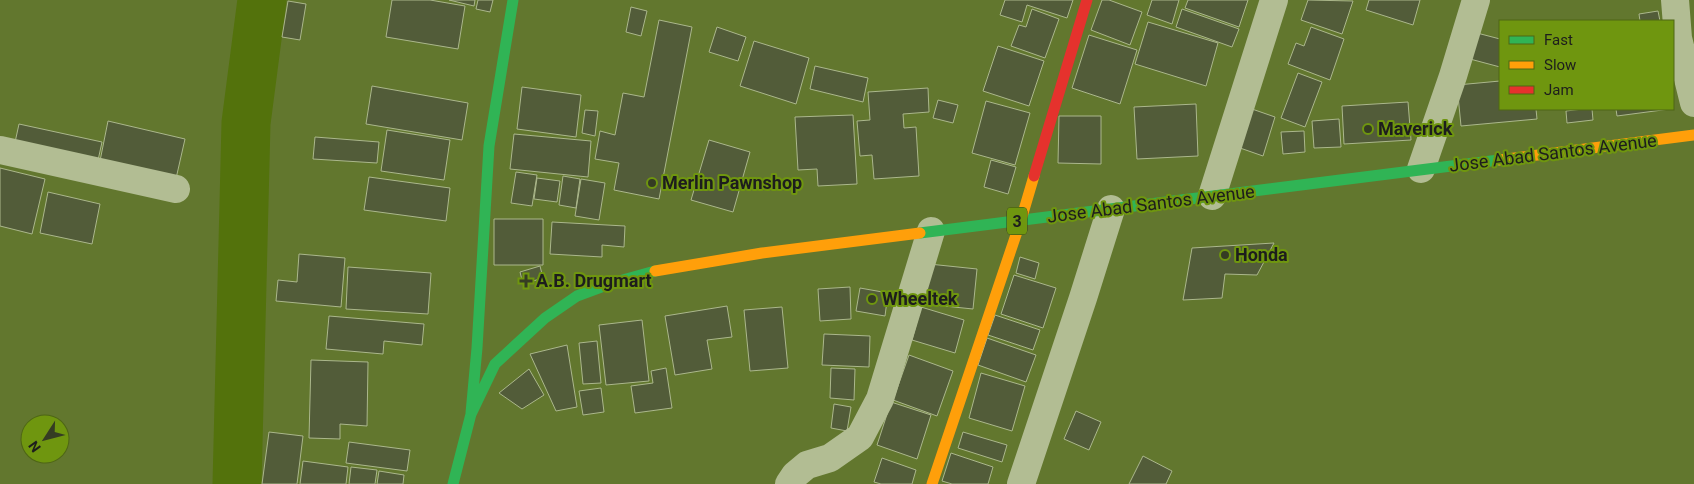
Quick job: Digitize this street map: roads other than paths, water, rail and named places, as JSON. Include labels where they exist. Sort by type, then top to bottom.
[{"type":"main road","points":[[471,414],[477,348],[489,146],[513,0]]},
{"type":"main road","points":[[932,484],[1021,220],[1087,0]]},
{"type":"main road","name":"Jose Abad Santos Avenue","points":[[453,484],[471,414],[496,364],[545,318],[577,296],[647,273],[703,262],[931,231],[1694,135]]},
{"type":"street","points":[[1212,196],[1274,0]]},
{"type":"street","points":[[1421,169],[1453,76],[1476,0]]},
{"type":"street","points":[[1675,0],[1678,38],[1694,103]]},
{"type":"street","points":[[0,150],[176,189]]},
{"type":"street","points":[[1021,484],[1111,209]]},
{"type":"street","points":[[789,484],[795,475],[807,465],[830,458],[860,437],[880,399],[931,231]]},
{"type":"waterway","points":[[237,484],[246,123],[262,0]]},
{"type":"place","name":"Maverick","points":[[1368,129]]},
{"type":"place","name":"Merlin Pawnshop","points":[[652,183]]},
{"type":"place","name":"Honda","points":[[1225,255]]},
{"type":"place","name":"A.B. Drugmart","points":[[526,281]]},
{"type":"place","name":"Wheeltek","points":[[872,299]]}]
